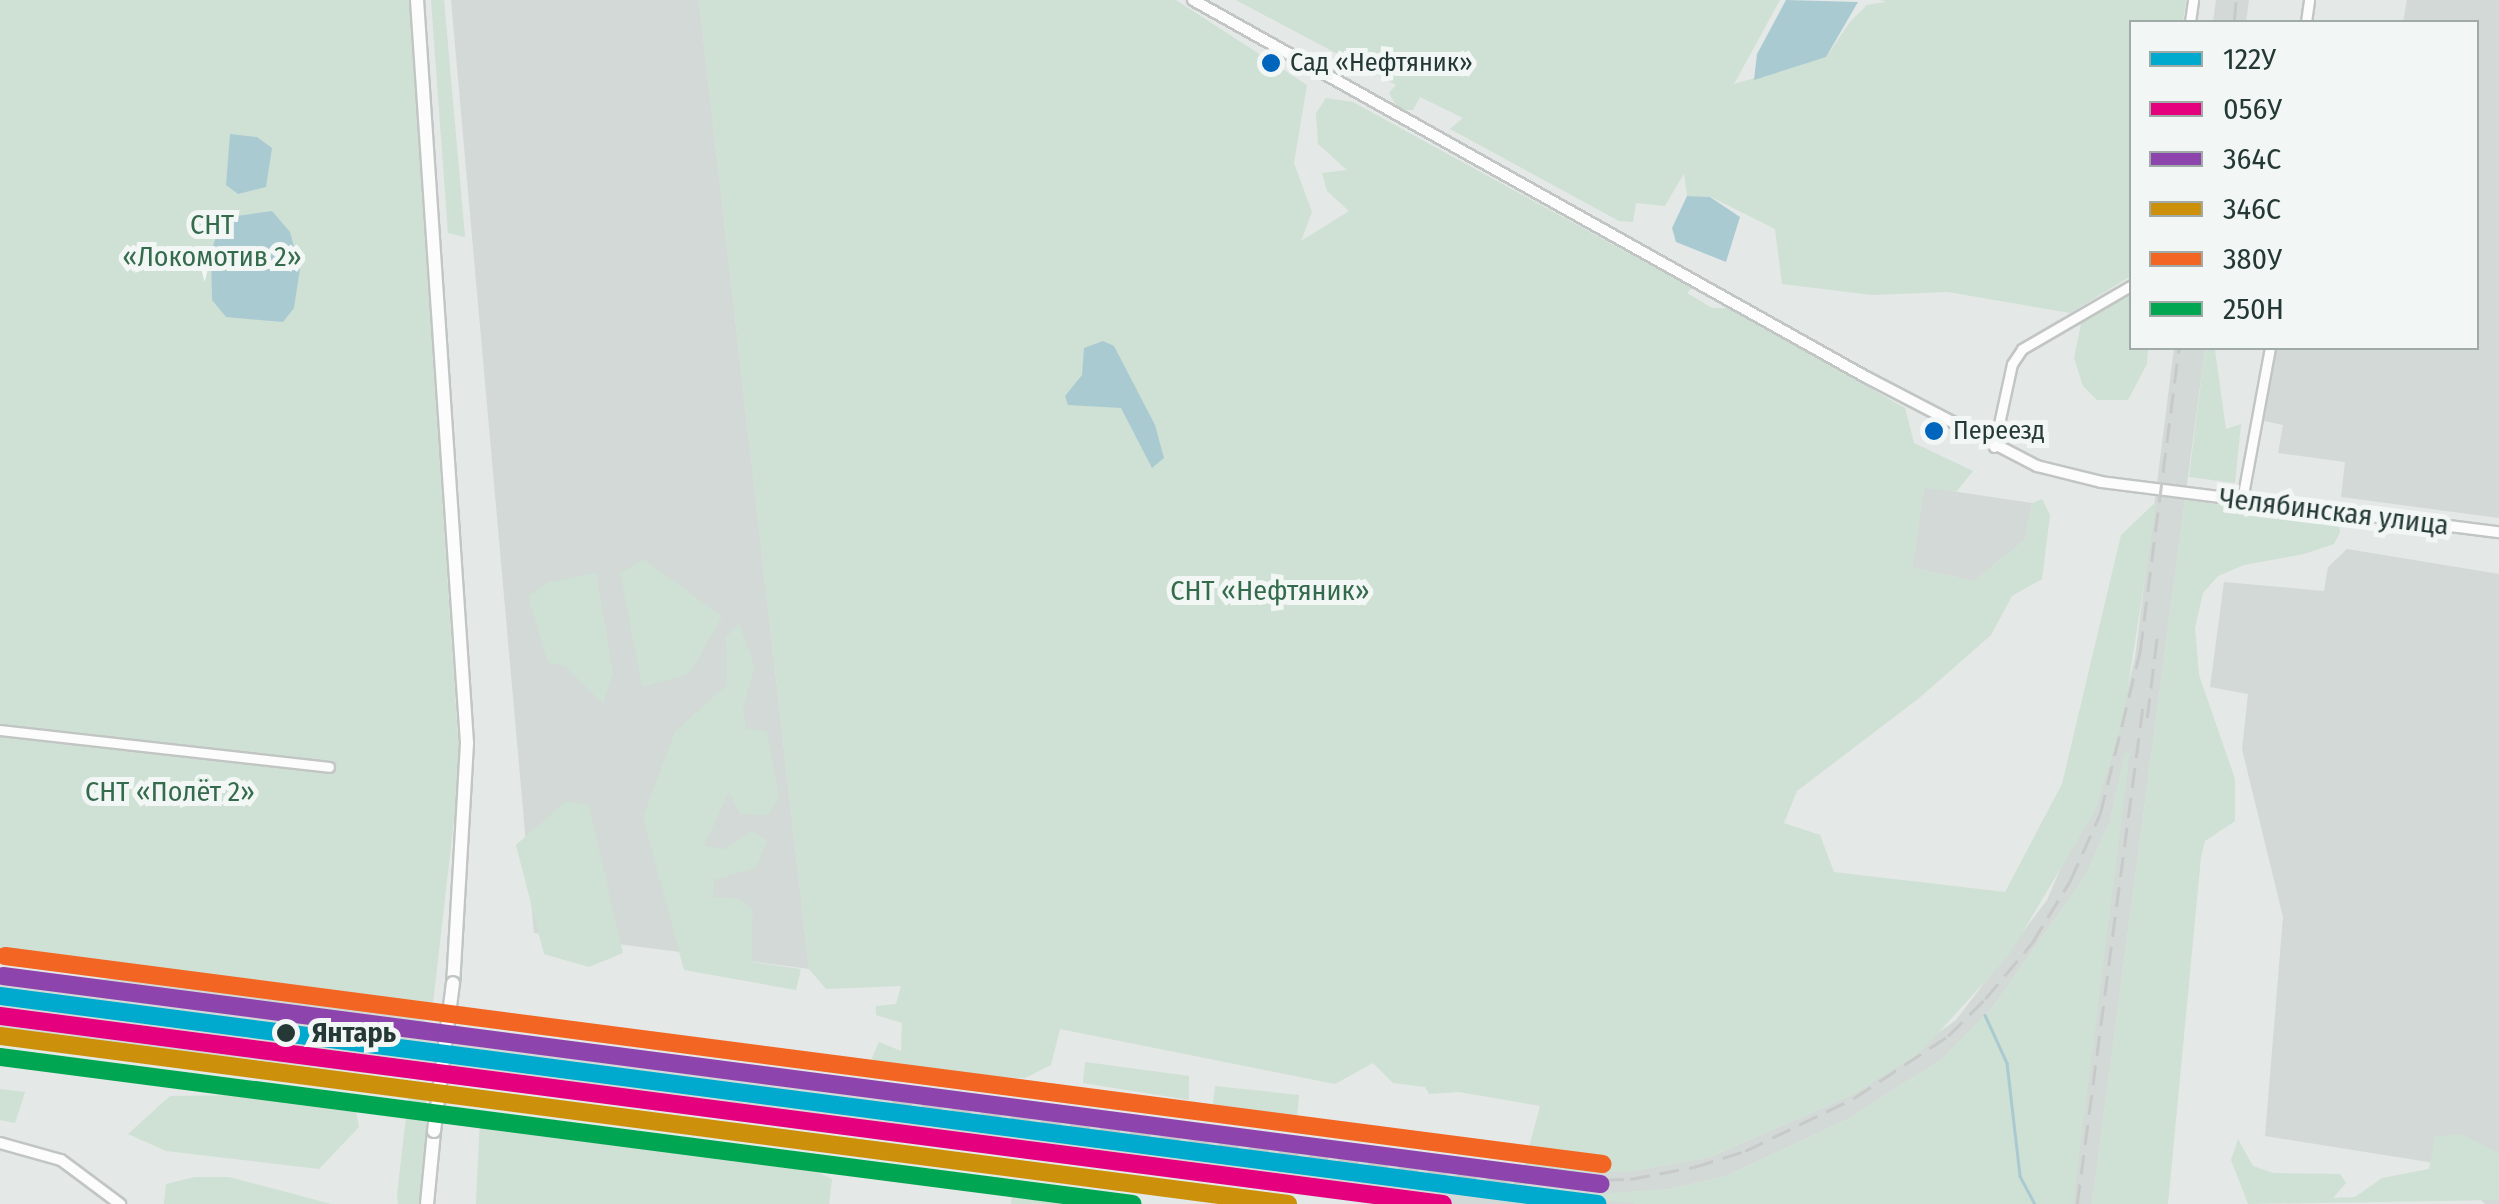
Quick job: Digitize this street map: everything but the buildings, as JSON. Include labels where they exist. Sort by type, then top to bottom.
[{"type":"main road","points":[[417,0],[467,743],[453,983],[427,1204]]},
{"type":"street","name":"Челябинская улица","points":[[1193,0],[1994,447],[2058,472],[2170,491],[2499,532]]},
{"type":"street","points":[[1994,447],[2012,364],[2022,349],[2129,287]]},
{"type":"street","points":[[2242,500],[2270,350]]},
{"type":"street","points":[[0,730],[329,767]]},
{"type":"street","points":[[0,1143],[61,1160],[120,1204]]},
{"type":"shaded area","points":[[451,0],[699,0],[809,969],[534,933]]},
{"type":"shaded area","points":[[2216,0],[2249,0],[2246,20],[2213,20]]},
{"type":"shaded area","points":[[2407,0],[2499,0],[2499,518],[2341,497],[2345,462],[2278,453],[2283,425],[2264,421],[2277,350],[2479,350],[2479,20],[2403,20]]},
{"type":"shaded area","points":[[2174,350],[2205,350],[2092,1204],[2072,1204],[2125,753],[2110,821],[2086,875],[1992,1008],[1942,1059],[1848,1119],[1726,1176],[1670,1189],[1573,1196],[1643,1204],[1389,1204],[1103,1162],[0,1029],[0,980],[45,986],[302,956],[459,1039],[1465,1172],[1627,1172],[1710,1157],[1854,1094],[1956,1020],[2047,900],[2115,742],[2135,658]]},
{"type":"shaded area","points":[[1924,487],[2032,503],[2025,540],[1974,581],[1912,568]]},
{"type":"shaded area","points":[[2347,549],[2499,574],[2499,1204],[2485,1204],[2447,1165],[2265,1136],[2283,917],[2242,749],[2248,694],[2210,687],[2224,582],[2324,591],[2328,567]]},
{"type":"green space","name":"СНТ «Локомотив 2»","points":[[0,0],[409,0],[460,768],[433,1003],[0,950]]},
{"type":"green space","points":[[431,0],[444,0],[465,237],[448,233]]},
{"type":"green space","name":"СНТ «Нефтяник»","points":[[699,0],[1176,0],[1307,85],[1294,163],[1312,212],[1301,241],[1349,211],[1327,191],[1322,173],[1347,170],[1318,144],[1316,113],[1326,98],[1353,102],[1692,288],[1687,293],[1712,308],[1728,308],[1905,408],[1914,443],[1973,471],[1956,492],[1924,488],[1912,568],[1974,581],[2025,540],[2032,503],[2042,499],[2050,515],[2042,579],[2012,596],[1991,635],[1918,699],[1797,791],[1784,823],[1820,835],[1834,872],[2005,892],[2062,784],[2121,535],[2157,501],[2123,719],[2096,809],[2009,955],[1919,1054],[1854,1094],[1710,1157],[1627,1172],[1522,1174],[1540,1106],[1459,1092],[1429,1094],[1425,1087],[1393,1083],[1373,1063],[1335,1084],[1060,1029],[1051,1065],[1025,1078],[879,1072],[872,1058],[879,1042],[901,1051],[902,1023],[876,1015],[876,1006],[896,1004],[901,986],[826,989],[809,969]]},
{"type":"green space","points":[[1236,0],[1780,0],[1734,84],[1826,57],[1850,22],[1867,5],[1886,2],[1881,0],[2186,0],[2183,20],[2129,20],[2129,277],[2070,313],[1948,292],[1872,295],[1782,284],[1775,229],[1711,197],[1687,196],[1684,173],[1665,206],[1636,203],[1633,222],[1619,221],[1450,129],[1463,118],[1420,97],[1413,110],[1399,110],[1389,93],[1396,85]]},
{"type":"green space","points":[[2129,291],[2129,350],[2148,350],[2147,364],[2128,400],[2097,400],[2083,386],[2074,358],[2082,319]]},
{"type":"green space","points":[[2205,350],[2215,350],[2226,429],[2241,424],[2235,483],[2189,477]]},
{"type":"green space","points":[[2185,500],[2338,519],[2340,532],[2334,544],[2244,565],[2218,576],[2203,593],[2195,628],[2199,675],[2235,779],[2235,821],[2205,841],[2201,857],[2168,1204],[2092,1204]]},
{"type":"green space","points":[[644,559],[722,617],[689,674],[642,687],[620,573]]},
{"type":"green space","points":[[596,573],[613,673],[603,704],[565,666],[548,663],[528,596],[546,583]]},
{"type":"green space","points":[[739,624],[755,668],[743,707],[746,729],[767,731],[779,798],[768,815],[740,814],[729,792],[704,846],[725,849],[751,831],[767,840],[756,868],[714,880],[713,897],[737,898],[753,910],[752,962],[801,969],[796,990],[684,970],[643,817],[675,731],[727,685],[726,637]]},
{"type":"green space","points":[[2125,752],[2130,753],[2073,1204],[1640,1204],[1565,1196],[1670,1189],[1726,1176],[1848,1119],[1942,1059],[1992,1008],[2086,875],[2110,821]]},
{"type":"green space","points":[[566,801],[589,805],[623,953],[589,967],[544,954],[516,845]]},
{"type":"green space","points":[[1085,1062],[1189,1076],[1189,1100],[1083,1083]]},
{"type":"green space","points":[[1215,1086],[1299,1095],[1297,1116],[1213,1104]]},
{"type":"green space","points":[[0,1089],[25,1092],[15,1123],[0,1120]]},
{"type":"green space","points":[[409,1092],[426,1092],[426,1204],[398,1204]]},
{"type":"green space","points":[[325,1094],[354,1102],[359,1127],[319,1169],[166,1151],[128,1134],[170,1096]]},
{"type":"green space","points":[[480,1119],[798,1162],[832,1179],[829,1204],[476,1204]]},
{"type":"green space","points":[[2462,1134],[2499,1153],[2499,1200],[2248,1204],[2231,1160],[2238,1139],[2253,1166],[2273,1173],[2340,1174],[2346,1183],[2333,1198],[2355,1197],[2382,1178],[2429,1169],[2435,1136]]},
{"type":"green space","points":[[195,1177],[229,1177],[331,1204],[164,1204],[166,1184]]},
{"type":"green space","points":[[1013,1186],[1098,1204],[1011,1204]]},
{"type":"water","points":[[1786,0],[1858,2],[1826,57],[1754,80],[1757,54]]},
{"type":"water","points":[[230,134],[257,137],[272,148],[266,187],[238,194],[226,185]]},
{"type":"water","points":[[1687,196],[1710,197],[1740,217],[1726,262],[1676,242],[1672,228]]},
{"type":"water","points":[[272,211],[290,232],[300,269],[294,308],[283,322],[226,317],[212,300],[211,251],[223,218]]},
{"type":"water","points":[[1103,341],[1114,346],[1155,425],[1164,458],[1152,468],[1121,408],[1068,405],[1065,396],[1082,375],[1084,348]]},
{"type":"waterway","points":[[1985,1015],[2007,1063],[2020,1176],[2035,1204]]},
{"type":"railway","points":[[2234,20],[2236,0]]},
{"type":"railway","points":[[892,1102],[1514,1182],[1630,1179],[1694,1167],[1745,1151],[1854,1098],[1948,1036],[1985,999],[2032,943],[2070,881],[2100,814],[2140,651],[2179,350]]},
{"type":"railway","points":[[2147,718],[2158,629]]},
{"type":"railway","points":[[2077,1204],[2143,705]]},
{"type":"railway","points":[[0,1015],[834,1119],[1409,1204]]},
{"type":"transit line","name":"380У","points":[[5,956],[1603,1164]]},
{"type":"transit line","name":"364С","points":[[3,976],[1601,1184]]},
{"type":"transit line","name":"122У","points":[[0,996],[1598,1204]]},
{"type":"transit line","name":"056У","points":[[0,1016],[1443,1204]]},
{"type":"transit line","name":"346С","points":[[0,1036],[1288,1204]]},
{"type":"transit line","name":"250Н","points":[[0,1057],[1133,1204]]},
{"type":"place","name":"Сад «Нефтяник»","points":[[1271,63]]},
{"type":"place","name":"Переезд","points":[[1934,431]]},
{"type":"place","name":"Янтарь","points":[[286,1033]]},
{"type":"park label","name":"СНТ «Полёт 2»","points":[[170,792]]}]
